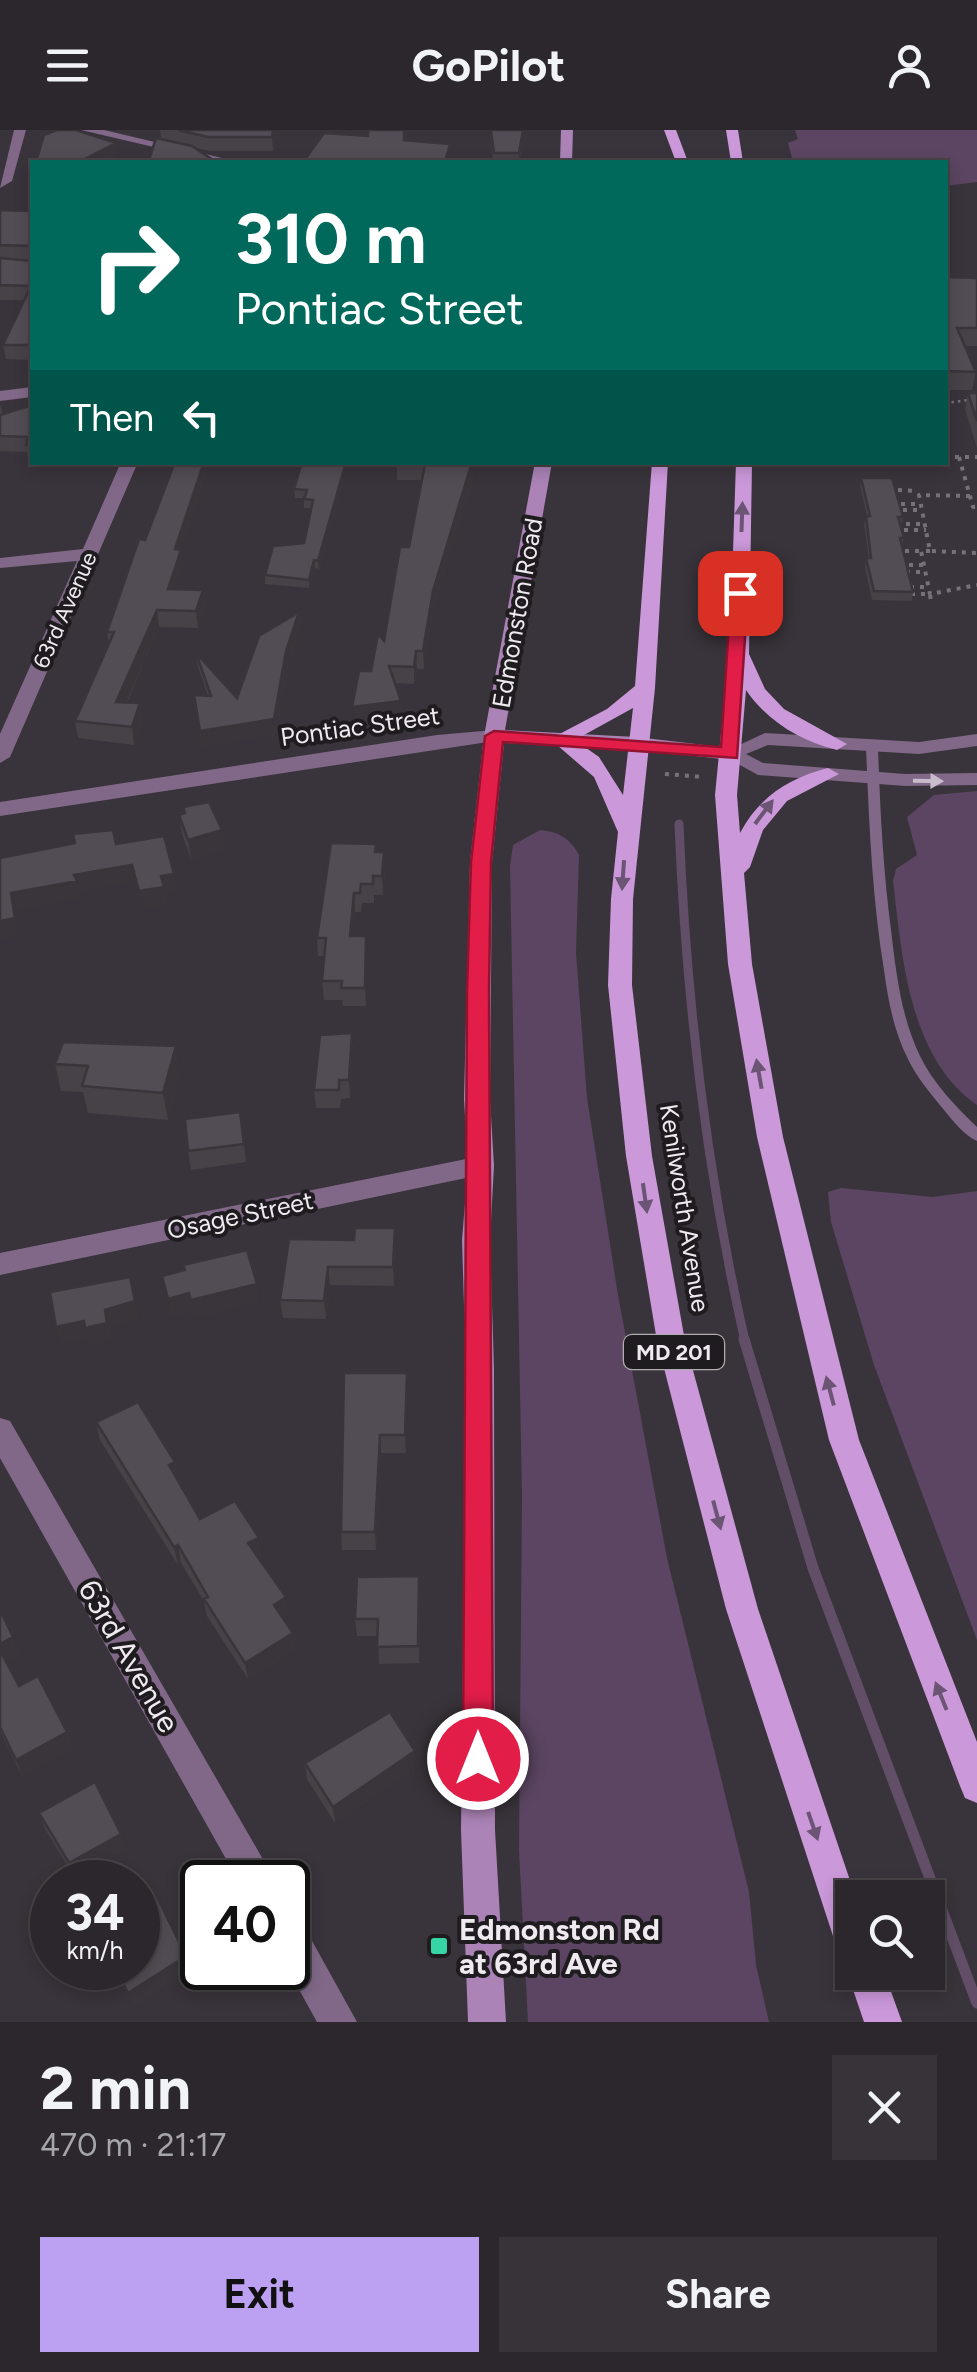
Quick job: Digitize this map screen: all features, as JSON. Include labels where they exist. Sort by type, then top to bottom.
[{"type":"main road","points":[[670,130],[681,160]]},
{"type":"main road","points":[[682,160],[684,130]]},
{"type":"main road","points":[[732,130],[740,160]]},
{"type":"main road","points":[[741,160],[748,130]]},
{"type":"main road","name":"Kenilworth Avenue","points":[[660,465],[645,688],[626,827],[620,985],[639,1156],[667,1324],[742,1610],[835,1888]]},
{"type":"main road","points":[[744,465],[740,642],[726,795],[740,964],[770,1137],[844,1440],[977,1786]]},
{"type":"main road","points":[[740,642],[748,680],[772,712],[796,728],[837,744]]},
{"type":"main road","points":[[555,738],[614,713],[645,688]]},
{"type":"main road","points":[[555,738],[592,761],[604,776],[626,827]]},
{"type":"main road","points":[[735,881],[746,842],[764,806],[800,783],[828,774]]},
{"type":"main road","points":[[871,1990],[883,2022]]},
{"type":"street","points":[[0,184],[5,181],[20,130]]},
{"type":"street","points":[[87,130],[224,160]]},
{"type":"street","points":[[566,160],[567,130]]},
{"type":"street","points":[[0,396],[30,392]]},
{"type":"street","name":"63rd Avenue","points":[[0,757],[129,465]]},
{"type":"street","name":"Edmonston Road","points":[[486,2022],[478,1830],[480,1369],[476,1240],[481,1166],[481,862],[494,736],[543,465]]},
{"type":"street","points":[[0,563],[90,554]]},
{"type":"street","points":[[502,696],[555,738]]},
{"type":"street","name":"Pontiac Street","points":[[0,809],[437,741],[494,736],[636,743],[730,754]]},
{"type":"street","points":[[730,754],[765,739],[919,748],[977,740]]},
{"type":"street","points":[[730,754],[758,769],[874,778],[977,779]]},
{"type":"street","name":"Osage Street","points":[[0,1264],[481,1166]]},
{"type":"street","name":"63rd Avenue","points":[[0,1430],[245,1860]]},
{"type":"street","points":[[310,1973],[338,2022]]},
{"type":"lane","points":[[872,746],[881,880],[905,1036],[926,1075],[977,1136]]},
{"type":"path","points":[[948,403],[977,400]]},
{"type":"path","points":[[949,449],[948,457],[977,457]]},
{"type":"path","points":[[959,457],[977,507]]},
{"type":"path","points":[[965,478],[977,478]]},
{"type":"path","points":[[944,486],[946,495]]},
{"type":"path","points":[[898,490],[970,496]]},
{"type":"path","points":[[918,491],[930,552]]},
{"type":"path","points":[[902,507],[921,507]]},
{"type":"path","points":[[905,527],[926,527]]},
{"type":"path","points":[[960,544],[962,552]]},
{"type":"path","points":[[906,551],[977,552]]},
{"type":"path","points":[[922,551],[932,602]]},
{"type":"path","points":[[908,565],[924,565]]},
{"type":"path","points":[[906,572],[926,572]]},
{"type":"path","points":[[928,587],[910,590],[930,594],[977,585]]},
{"type":"path","points":[[665,774],[703,776]]},
{"type":"shaded area","points":[[795,130],[977,130],[977,182],[948,186],[948,160],[792,160],[788,143],[798,139]]},
{"type":"shaded area","points":[[977,791],[977,1105],[954,1085],[923,1034],[906,973],[893,881],[896,869],[917,855],[907,817],[934,795]]},
{"type":"shaded area","points":[[540,830],[563,837],[579,855],[576,953],[587,1098],[618,1295],[667,1558],[749,1892],[756,1965],[769,2022],[528,2022],[519,1850],[522,1496],[510,866],[513,845]]},
{"type":"shaded area","points":[[841,1188],[933,1197],[977,1191],[977,1640],[874,1365],[831,1222],[828,1192]]},
{"type":"building","points":[[76,130],[116,143],[83,160],[37,160],[44,135]]},
{"type":"building","points":[[178,130],[273,130],[272,137],[208,137]]},
{"type":"building","points":[[368,130],[404,130],[404,140],[450,144],[446,160],[304,160],[324,133],[368,136]]},
{"type":"building","points":[[491,130],[523,130],[519,153],[494,153]]},
{"type":"building","points":[[156,138],[192,146],[213,160],[149,160]]},
{"type":"building","points":[[0,210],[30,211],[30,246],[0,245]]},
{"type":"building","points":[[0,258],[30,261],[30,286],[0,285]]},
{"type":"building","points":[[948,277],[977,278],[977,328],[957,328],[976,372],[948,371]]},
{"type":"building","points":[[30,288],[30,341],[28,345],[3,345]]},
{"type":"building","points":[[968,393],[977,393],[977,421]]},
{"type":"building","points":[[30,406],[30,445],[26,445],[28,437],[0,436],[0,415]]},
{"type":"building","points":[[174,465],[203,465],[175,549],[181,550],[168,589],[203,590],[196,611],[157,610],[116,702],[140,703],[132,727],[75,721],[114,632],[107,632],[139,539],[145,540]]},
{"type":"building","points":[[301,465],[345,465],[309,580],[265,575],[273,546],[304,543],[313,500],[304,499],[307,490],[294,489]]},
{"type":"building","points":[[425,465],[471,465],[433,591],[423,651],[416,651],[414,667],[389,666],[401,701],[352,707],[359,671],[371,671],[378,634],[384,641],[400,547],[409,547]]},
{"type":"building","points":[[861,478],[892,478],[903,517],[898,517],[904,538],[900,538],[913,592],[874,591],[866,558],[871,558],[866,516],[870,516]]},
{"type":"building","points":[[299,612],[286,651],[274,719],[200,731],[194,695],[211,696],[196,653],[237,698],[259,636]]},
{"type":"building","points":[[209,802],[222,830],[188,840],[179,815],[185,813],[183,807]]},
{"type":"building","points":[[113,830],[116,844],[164,836],[174,874],[161,876],[164,887],[139,891],[132,865],[74,875],[77,881],[11,893],[15,918],[0,921],[0,858],[75,843],[73,834]]},
{"type":"building","points":[[331,843],[376,844],[375,852],[384,852],[382,876],[373,876],[373,884],[361,884],[360,893],[354,893],[350,936],[366,936],[365,988],[341,988],[342,981],[322,981],[326,938],[317,938]]},
{"type":"building","points":[[352,1033],[349,1080],[339,1080],[339,1090],[314,1090],[320,1035]]},
{"type":"building","points":[[63,1042],[176,1046],[163,1093],[82,1086],[88,1066],[55,1064]]},
{"type":"building","points":[[240,1112],[244,1144],[188,1151],[185,1119]]},
{"type":"building","points":[[355,1228],[395,1228],[393,1267],[328,1267],[324,1301],[280,1300],[289,1239],[354,1240]]},
{"type":"building","points":[[247,1250],[257,1284],[191,1300],[189,1293],[168,1299],[162,1276],[185,1270],[183,1265]]},
{"type":"building","points":[[130,1277],[135,1301],[105,1310],[107,1323],[85,1328],[84,1321],[56,1327],[50,1292]]},
{"type":"building","points":[[344,1373],[407,1373],[405,1435],[380,1435],[375,1532],[341,1532]]},
{"type":"building","points":[[138,1402],[175,1462],[169,1465],[200,1519],[235,1501],[259,1538],[248,1543],[286,1597],[274,1605],[293,1633],[245,1663],[204,1599],[208,1597],[178,1545],[174,1547],[96,1422]]},
{"type":"building","points":[[419,1576],[418,1646],[377,1647],[378,1619],[355,1619],[357,1577]]},
{"type":"building","points":[[0,1613],[13,1637],[0,1644]]},
{"type":"building","points":[[0,1650],[19,1686],[38,1676],[67,1732],[16,1760],[0,1727]]},
{"type":"building","points":[[390,1712],[415,1751],[333,1807],[305,1763]]},
{"type":"building","points":[[95,1782],[121,1834],[74,1860],[67,1860],[39,1813]]},
{"type":"building","points":[[160,1903],[180,1944],[180,1960],[160,1973]]},
{"type":"waterway","points":[[679,824],[700,1084],[719,1213],[745,1341]]},
{"type":"waterway","points":[[744,1339],[813,1568],[977,2003]]},
{"type":"place","name":"Edmonston Rd at 63rd Ave","points":[[439,1946]]},
{"type":"route","points":[[478,1759],[478,990],[481,862],[494,736],[636,743],[730,754],[740,642],[740,593]]}]
